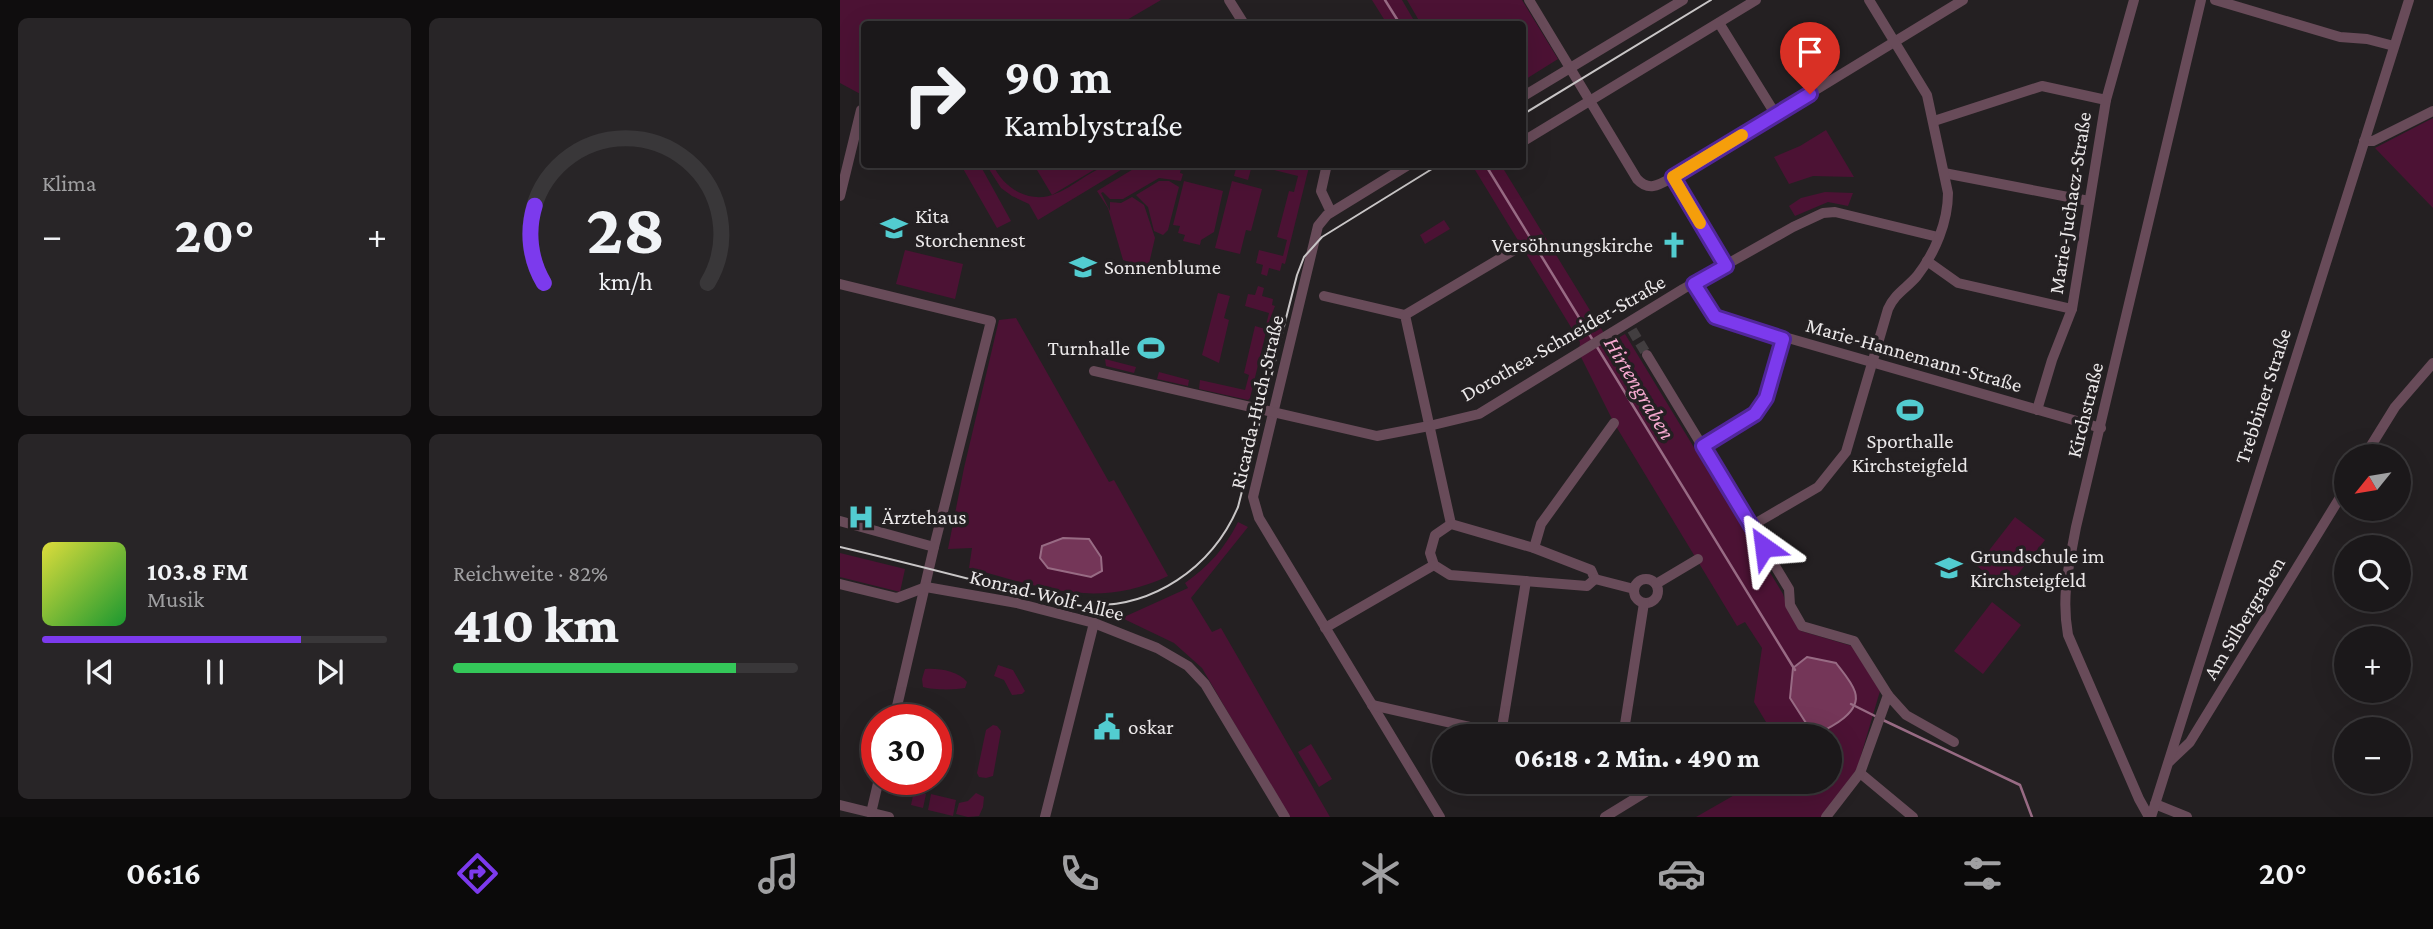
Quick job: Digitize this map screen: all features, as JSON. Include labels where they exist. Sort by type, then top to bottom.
[{"type":"street","points":[[1229,0],[1242,21]]},
{"type":"street","points":[[1529,0],[1637,179],[1643,186],[1651,187],[1673,177],[1963,0]]},
{"type":"street","points":[[1526,95],[1683,0]]},
{"type":"street","points":[[1526,140],[1756,0]]},
{"type":"street","points":[[1751,526],[1818,486],[1846,452],[1892,300],[1916,277],[1935,250],[1948,201],[1927,95],[1869,0]]},
{"type":"street","name":"Marie-Juchacz-Straße","points":[[2037,410],[2052,360],[2072,309],[2106,100],[2134,0]]},
{"type":"street","name":"Kirchstraße","points":[[2150,817],[2068,635],[2063,610],[2064,592],[2076,527],[2201,0]]},
{"type":"street","points":[[2215,0],[2340,37],[2367,39],[2394,46]]},
{"type":"street","name":"Trebbiner Straße","points":[[2150,817],[2409,0]]},
{"type":"street","points":[[1720,23],[1776,115]]},
{"type":"street","points":[[1934,121],[2042,86],[2106,100]]},
{"type":"street","points":[[840,196],[861,110]]},
{"type":"street","points":[[2364,141],[2372,141],[2433,111]]},
{"type":"street","points":[[1326,168],[1321,191],[1331,212]]},
{"type":"street","name":"Ricarda-Huch-Straße","points":[[1403,168],[1331,212],[1318,226],[1254,486],[1254,508],[1440,817]]},
{"type":"street","points":[[1944,173],[2089,201]]},
{"type":"street","points":[[1673,177],[1726,266]]},
{"type":"street","name":"Dorothea-Schneider-Straße","points":[[1094,371],[1377,436],[1479,414],[1588,347],[1630,327],[1694,284],[1793,227],[1823,213],[1835,212],[1938,237]]},
{"type":"street","points":[[1324,296],[1405,316],[1516,249]]},
{"type":"street","points":[[1927,261],[1958,282],[2072,309]]},
{"type":"street","points":[[840,284],[992,321],[934,547],[898,704]]},
{"type":"street","name":"Marie-Hannemann-Straße","points":[[1694,284],[1715,317],[1783,339],[2101,428]]},
{"type":"street","points":[[1405,316],[1451,524]]},
{"type":"street","points":[[1703,446],[1755,414],[1766,398],[1783,339]]},
{"type":"street","points":[[1647,355],[1789,589],[1790,605],[1802,626],[1854,641],[1886,701],[1954,741]]},
{"type":"street","points":[[2372,444],[2395,407],[2433,363]]},
{"type":"street","points":[[1534,548],[1541,524],[1614,423]]},
{"type":"street","name":"Am Silbergraben","points":[[2168,763],[2190,743],[2334,507]]},
{"type":"street","points":[[840,521],[934,547]]},
{"type":"street","points":[[1451,524],[1534,548],[1591,570],[1595,579],[1587,586],[1450,575],[1434,565],[1430,553],[1435,534],[1451,524]]},
{"type":"street","points":[[1656,584],[1698,559]]},
{"type":"street","points":[[1325,628],[1434,565]]},
{"type":"street","points":[[1595,579],[1634,589]]},
{"type":"street","points":[[1644,579],[1656,584],[1656,597],[1651,602],[1644,603],[1635,597],[1634,589],[1638,582],[1644,579]]},
{"type":"street","points":[[1503,724],[1526,581]]},
{"type":"street","name":"Konrad-Wolf-Allee","points":[[840,584],[897,598],[926,587],[1017,603],[1094,622],[1157,648],[1198,675],[1285,817]]},
{"type":"street","points":[[1625,724],[1644,603]]},
{"type":"street","points":[[1045,817],[1094,622]]},
{"type":"street","points":[[1826,817],[1860,773],[1886,701]]},
{"type":"street","points":[[1372,705],[1457,724]]},
{"type":"street","points":[[1860,773],[1913,817]]},
{"type":"street","points":[[1605,817],[1642,794]]},
{"type":"street","points":[[871,813],[875,795]]},
{"type":"street","points":[[2155,804],[2187,817]]},
{"type":"street","points":[[840,805],[890,817]]},
{"type":"shaded area","points":[[840,0],[1161,0],[1125,21],[861,21],[861,94],[840,83]]},
{"type":"shaded area","points":[[1372,0],[1402,0],[1414,21],[1385,21]]},
{"type":"shaded area","points":[[1407,0],[1522,0],[1558,59],[1526,79],[1526,21],[1419,21]]},
{"type":"shaded area","points":[[2433,118],[2433,208],[2375,148]]},
{"type":"shaded area","points":[[1826,130],[1854,177],[1813,176],[1789,184],[1774,157],[1800,146]]},
{"type":"shaded area","points":[[963,168],[982,168],[1011,221],[997,228]]},
{"type":"shaded area","points":[[988,168],[994,168],[1003,180],[1018,192],[1043,197],[1065,189],[1101,168],[1124,168],[1038,220],[1029,204],[1001,188]]},
{"type":"shaded area","points":[[1036,168],[1097,168],[1052,195]]},
{"type":"shaded area","points":[[1135,168],[1181,168],[1181,181],[1159,178],[1123,199],[1110,199],[1101,193],[1110,211],[1110,202],[1121,203],[1132,197],[1144,205],[1155,238],[1148,268],[1123,260],[1108,208],[1097,191]]},
{"type":"shaded area","points":[[1236,168],[1251,168],[1248,180],[1234,176]]},
{"type":"shaded area","points":[[1266,168],[1309,168],[1285,264],[1282,263],[1280,271],[1269,268],[1267,276],[1261,274],[1263,265],[1256,263],[1259,250],[1283,256],[1287,240],[1277,237],[1289,191],[1294,192],[1298,176]]},
{"type":"shaded area","points":[[1474,168],[1503,168],[1610,343],[1625,334],[1783,594],[1789,613],[1801,631],[1852,646],[1880,691],[1857,769],[1842,790],[1842,724],[1767,724],[1754,702],[1762,648],[1745,622],[1737,626],[1614,423],[1579,353],[1580,342]]},
{"type":"shaded area","points":[[1159,181],[1169,181],[1179,187],[1168,230],[1163,235],[1154,231],[1148,207],[1136,195]]},
{"type":"shaded area","points":[[1184,181],[1223,191],[1214,232],[1201,240],[1200,245],[1183,241],[1185,235],[1178,233],[1180,226],[1173,225]]},
{"type":"shaded area","points":[[1232,181],[1262,189],[1251,231],[1246,230],[1240,254],[1215,248]]},
{"type":"shaded area","points":[[1825,192],[1853,193],[1848,206],[1828,202],[1795,216],[1789,206],[1801,198]]},
{"type":"shaded area","points":[[1444,220],[1450,229],[1425,244],[1420,235]]},
{"type":"shaded area","points":[[905,250],[963,264],[955,299],[896,284]]},
{"type":"shaded area","points":[[1258,286],[1264,288],[1262,296],[1273,299],[1272,305],[1275,306],[1250,398],[1248,400],[1199,389],[1200,380],[1245,390],[1249,375],[1244,373],[1255,326],[1265,329],[1269,313],[1245,306],[1248,294],[1255,295]]},
{"type":"shaded area","points":[[1218,293],[1230,296],[1224,318],[1229,320],[1219,363],[1202,355]]},
{"type":"shaded area","points":[[1016,318],[1109,482],[1114,480],[1168,576],[1117,592],[1069,592],[969,568],[972,548],[948,549],[999,320]]},
{"type":"shaded area","points":[[1105,359],[1136,367],[1134,373],[1106,366]]},
{"type":"shaded area","points":[[1159,372],[1189,380],[1188,386],[1157,379]]},
{"type":"shaded area","points":[[2015,517],[2045,540],[2006,589],[1977,566]]},
{"type":"shaded area","points":[[1238,522],[1248,527],[1191,598],[1212,632],[1221,628],[1330,817],[1289,817],[1202,668],[1174,643],[1124,619],[1188,588],[1185,583],[1216,556]]},
{"type":"shaded area","points":[[1063,538],[1089,539],[1101,557],[1102,571],[1091,577],[1048,568],[1040,558],[1042,546]]},
{"type":"shaded area","points":[[840,553],[905,569],[900,592],[840,577]]},
{"type":"shaded area","points":[[1992,602],[2021,625],[1983,674],[1954,651]]},
{"type":"shaded area","points":[[1807,657],[1836,663],[1855,692],[1856,700],[1848,714],[1836,724],[1806,724],[1790,698],[1793,668]]},
{"type":"shaded area","points":[[998,665],[1013,670],[1025,691],[1022,694],[1012,695],[1004,680],[994,676]]},
{"type":"shaded area","points":[[925,669],[959,675],[967,682],[965,688],[923,687]]},
{"type":"shaded area","points":[[993,725],[1001,731],[993,776],[979,777],[977,773],[986,730]]},
{"type":"shaded area","points":[[1311,744],[1332,779],[1319,787],[1298,752]]},
{"type":"shaded area","points":[[976,793],[984,797],[979,816],[956,814],[959,803],[968,801]]},
{"type":"shaded area","points":[[1736,794],[1839,794],[1822,817],[1696,817]]},
{"type":"shaded area","points":[[913,795],[926,795],[923,808],[911,805]]},
{"type":"shaded area","points":[[931,795],[956,800],[953,816],[928,810]]},
{"type":"waterway","name":"Hirtengraben","points":[[1385,0],[1398,21]]},
{"type":"waterway","name":"Hirtengraben","points":[[1487,168],[1594,342]]},
{"type":"waterway","name":"Hirtengraben","points":[[1597,347],[1795,670]]},
{"type":"waterway","name":"Hirtengraben","points":[[1851,704],[1877,717]]},
{"type":"waterway","name":"Hirtengraben","points":[[1883,720],[2020,785],[2032,817]]},
{"type":"tunnel","points":[[1632,330],[1647,355]]},
{"type":"tram line","points":[[1526,113],[1711,0]]},
{"type":"tram line","points":[[840,547],[1046,599],[1085,605],[1134,600],[1177,580],[1213,549],[1238,507],[1297,275],[1304,257],[1322,237],[1434,168]]},
{"type":"slow traffic","points":[[1700,223],[1673,177],[1742,135]]},
{"type":"place","name":"Kita Storchennest","points":[[894,228]]},
{"type":"place","name":"Versöhnungskirche","points":[[1674,245]]},
{"type":"place","name":"Sonnenblume","points":[[1083,267]]},
{"type":"place","name":"Turnhalle","points":[[1151,348]]},
{"type":"place","name":"Sporthalle Kirchsteigfeld","points":[[1910,410]]},
{"type":"place","name":"Ärztehaus","points":[[861,517]]},
{"type":"place","name":"Grundschule im Kirchsteigfeld","points":[[1949,568]]},
{"type":"place","name":"oskar","points":[[1107,727]]},
{"type":"route","points":[[1764,547],[1703,446],[1755,414],[1766,398],[1783,339],[1711,314],[1694,284],[1726,266],[1673,177],[1810,94]]}]
